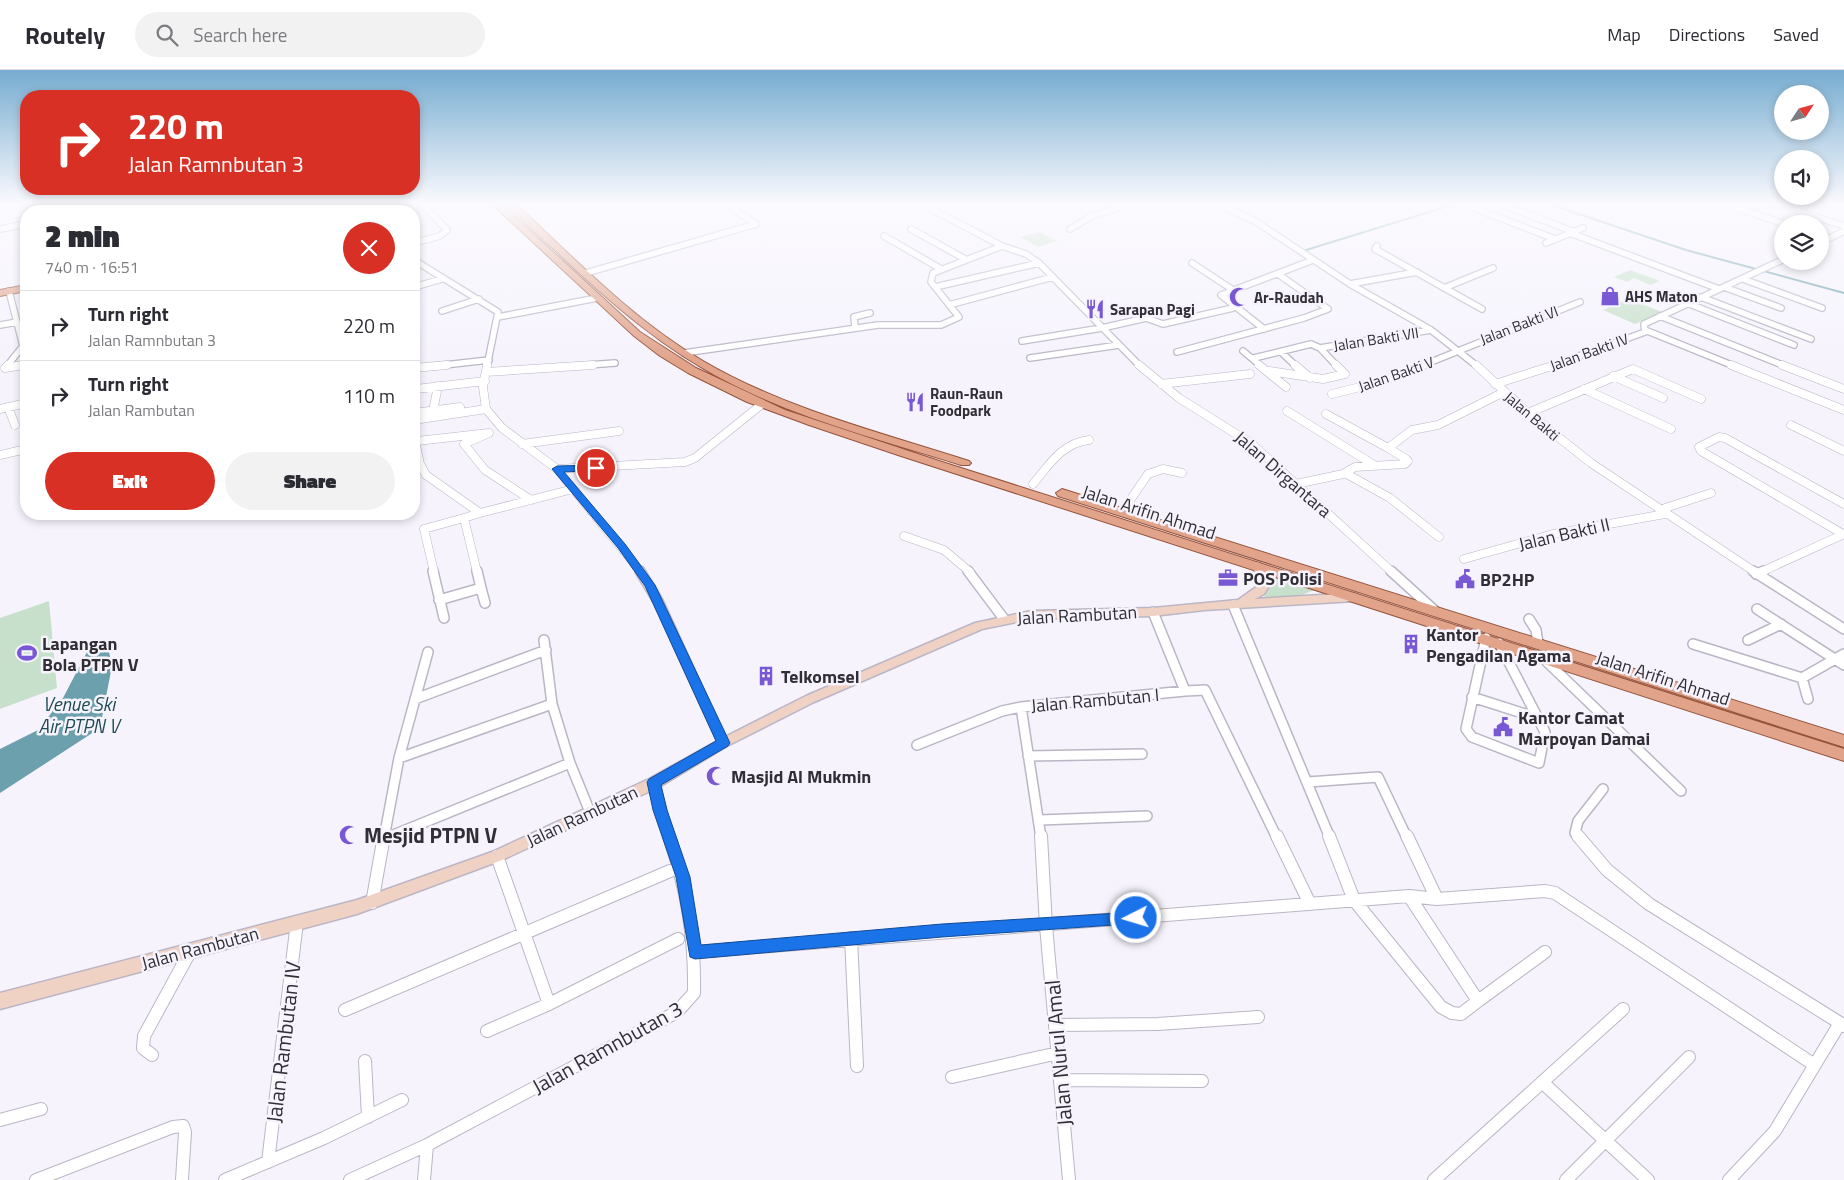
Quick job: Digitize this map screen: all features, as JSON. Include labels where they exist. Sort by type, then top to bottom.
[{"type":"main road","name":"Jalan Arifin Ahmad","points":[[553,257],[637,334],[673,360],[762,404],[1499,643],[1844,740]]},
{"type":"main road","name":"Jalan Arifin Ahmad","points":[[568,257],[625,307],[684,353],[727,378],[785,402],[969,470],[1033,484],[1538,643],[1844,755]]},
{"type":"main road","points":[[3,291],[20,284]]},
{"type":"main road","points":[[3,291],[20,289]]},
{"type":"main road","points":[[612,311],[625,307]]},
{"type":"main road","name":"Jalan Rambutan","points":[[1236,605],[1260,591],[1264,586],[1263,577],[1256,565]]},
{"type":"main road","name":"Jalan Rambutan","points":[[0,1001],[372,903],[497,856],[654,782],[723,743],[810,699],[946,639],[1004,619],[1057,613],[1152,612],[1357,597]]},
{"type":"street","points":[[586,273],[642,257]]},
{"type":"street","points":[[920,257],[941,269]]},
{"type":"street","points":[[959,257],[965,260]]},
{"type":"street","points":[[684,353],[878,325],[947,324],[959,316],[949,306],[930,279],[933,273],[973,257]]},
{"type":"street","name":"Jalan Dirgantara","points":[[1030,257],[1054,277],[1102,328],[1161,384],[1189,405],[1244,437],[1434,610]]},
{"type":"street","name":"Jalan Bakti","points":[[1308,257],[1350,284],[1431,330],[1458,349],[1504,392],[1571,448],[1662,512],[1844,629]]},
{"type":"street","points":[[1389,257],[1482,309]]},
{"type":"street","points":[[1638,257],[1781,308]]},
{"type":"street","points":[[1264,329],[1220,296],[1313,260]]},
{"type":"street","points":[[935,287],[1039,263]]},
{"type":"street","points":[[1192,263],[1233,290]]},
{"type":"street","points":[[420,264],[498,312],[486,372],[486,406],[502,428],[557,469],[622,546],[650,585],[723,743]]},
{"type":"street","points":[[1758,272],[1774,264]]},
{"type":"street","points":[[1444,288],[1493,268]]},
{"type":"street","points":[[1350,284],[1417,272]]},
{"type":"street","name":"Jalan Bakti IV","points":[[1495,384],[1597,351],[1645,330],[1644,324],[1660,316],[1758,272]]},
{"type":"street","points":[[1177,352],[1304,318],[1328,308],[1278,274]]},
{"type":"street","points":[[949,306],[1054,277]]},
{"type":"street","points":[[420,285],[442,279]]},
{"type":"street","points":[[1743,279],[1822,308]]},
{"type":"street","points":[[3,291],[16,322],[20,338]]},
{"type":"street","points":[[1701,297],[1811,339]]},
{"type":"street","points":[[498,317],[597,298]]},
{"type":"street","points":[[442,311],[479,299]]},
{"type":"street","name":"Jalan Bakti VI","points":[[1458,349],[1580,302]]},
{"type":"street","points":[[1687,303],[1794,344]]},
{"type":"street","points":[[1022,341],[1102,328],[1144,318],[1163,324],[1234,308]]},
{"type":"street","points":[[855,328],[854,318],[870,313]]},
{"type":"street","points":[[1660,316],[1844,389]]},
{"type":"street","points":[[0,325],[16,322]]},
{"type":"street","name":"Jalan Bakti VII","points":[[1254,358],[1309,344],[1320,348],[1431,330]]},
{"type":"street","points":[[1645,330],[1844,410]]},
{"type":"street","points":[[1030,358],[1119,345]]},
{"type":"street","points":[[0,374],[2,368],[20,348]]},
{"type":"street","points":[[1269,371],[1328,379],[1345,374],[1320,348]]},
{"type":"street","name":"Jalan Bakti V","points":[[1332,394],[1380,382],[1453,353],[1458,349]]},
{"type":"street","points":[[1244,351],[1286,387]]},
{"type":"street","points":[[1281,352],[1310,378]]},
{"type":"street","points":[[420,367],[489,360]]},
{"type":"street","points":[[486,372],[614,363]]},
{"type":"street","points":[[2,368],[20,365]]},
{"type":"street","points":[[1528,413],[1631,369],[1640,370],[1701,398]]},
{"type":"street","points":[[1161,384],[1250,374]]},
{"type":"street","points":[[1613,376],[1662,398]]},
{"type":"street","points":[[420,388],[485,381]]},
{"type":"street","points":[[434,406],[438,386]]},
{"type":"street","points":[[1584,389],[1672,428]]},
{"type":"street","points":[[1388,448],[1412,430],[1438,425],[1504,392]]},
{"type":"street","points":[[0,409],[20,404]]},
{"type":"street","points":[[557,469],[685,462],[694,458],[762,404]]},
{"type":"street","points":[[420,412],[486,406]]},
{"type":"street","points":[[420,419],[486,406]]},
{"type":"street","points":[[8,407],[15,425]]},
{"type":"street","points":[[1287,411],[1374,465]]},
{"type":"street","points":[[1296,484],[1345,473],[1355,467],[1407,462],[1405,458],[1326,414]]},
{"type":"street","points":[[1791,425],[1844,451]]},
{"type":"street","points":[[464,444],[502,428]]},
{"type":"street","points":[[522,444],[620,431]]},
{"type":"street","points":[[420,439],[488,433]]},
{"type":"street","points":[[459,435],[477,463],[531,500]]},
{"type":"street","points":[[1843,534],[1701,451],[1699,447],[1719,437],[1726,438],[1844,504]]},
{"type":"street","points":[[1033,484],[1068,444],[1080,440],[1089,440]]},
{"type":"street","points":[[0,455],[20,450]]},
{"type":"street","points":[[420,464],[426,475],[480,513]]},
{"type":"street","points":[[1122,512],[1148,474],[1160,469],[1182,473]]},
{"type":"street","points":[[1345,473],[1350,474],[1390,498],[1439,537]]},
{"type":"street","points":[[444,618],[424,529],[573,489]]},
{"type":"street","name":"Jalan Bakti II","points":[[1464,559],[1553,534],[1662,512],[1711,493]]},
{"type":"street","points":[[464,518],[485,603]]},
{"type":"street","points":[[1756,574],[1843,534]]},
{"type":"street","points":[[904,536],[930,543],[956,558],[966,568],[1004,619]]},
{"type":"street","points":[[439,600],[481,588]]},
{"type":"street","points":[[1236,605],[1354,900],[1441,1007],[1458,1014],[1464,1013],[1545,952]]},
{"type":"street","points":[[1756,609],[1844,665]]},
{"type":"street","name":"Jalan Rambutan I","points":[[1046,926],[1040,820],[1021,707],[1185,691],[1152,612]]},
{"type":"street","points":[[1529,618],[1536,630],[1538,643]]},
{"type":"street","points":[[1748,640],[1781,624]]},
{"type":"street","points":[[1486,638],[1466,729],[1472,737],[1539,764],[1545,732],[1499,643]]},
{"type":"street","points":[[1693,644],[1802,678],[1844,654]]},
{"type":"street","points":[[415,698],[545,645],[552,704],[570,763],[590,812]]},
{"type":"street","points":[[372,903],[399,758],[428,652]]},
{"type":"street","points":[[1541,656],[1681,791]]},
{"type":"street","points":[[1802,678],[1808,700]]},
{"type":"street","points":[[1185,691],[1205,690],[1310,904]]},
{"type":"street","points":[[1472,697],[1538,718]]},
{"type":"street","points":[[399,758],[552,704]]},
{"type":"street","points":[[917,745],[1002,711],[1021,707]]},
{"type":"street","points":[[1028,756],[1142,754]]},
{"type":"street","points":[[383,839],[570,763]]},
{"type":"street","points":[[1308,782],[1378,777],[1437,899]]},
{"type":"street","name":"Jalan Ramnbutan 3","points":[[350,1180],[428,1145],[677,1012],[694,993],[695,952],[683,877],[660,810],[654,782]]},
{"type":"street","points":[[1603,789],[1578,821],[1575,833],[1607,870],[1649,904],[1684,928],[1842,1025],[1813,1064],[1775,1131],[1729,1180]]},
{"type":"street","points":[[1040,820],[1147,816]]},
{"type":"street","points":[[497,856],[549,1004]]},
{"type":"street","points":[[345,1010],[670,871]]},
{"type":"street","points":[[695,952],[851,938],[1046,926],[1409,896],[1437,899],[1554,893],[1813,1064]]},
{"type":"street","points":[[1409,896],[1478,1001]]},
{"type":"street","name":"Jalan Rambutan IV","points":[[268,1162],[297,922]]},
{"type":"street","name":"Jalan Nurul Amal","points":[[1046,926],[1069,1180]]},
{"type":"street","points":[[488,1031],[549,1004],[678,938]]},
{"type":"street","points":[[851,938],[857,1066]]},
{"type":"street","points":[[152,1055],[143,1048],[144,1036],[191,950]]},
{"type":"street","points":[[1434,1180],[1623,1009]]},
{"type":"street","points":[[1056,1025],[1158,1024],[1258,1017]]},
{"type":"street","points":[[952,1077],[1058,1053]]},
{"type":"street","points":[[1566,1180],[1689,1057]]},
{"type":"street","points":[[365,1061],[368,1117]]},
{"type":"street","points":[[1060,1080],[1202,1080]]},
{"type":"street","points":[[1542,1082],[1648,1180]]},
{"type":"street","points":[[225,1180],[402,1100]]},
{"type":"street","points":[[0,1120],[41,1109]]},
{"type":"street","points":[[36,1180],[173,1127],[182,1126],[185,1132],[182,1180]]},
{"type":"street","points":[[424,1180],[428,1145]]},
{"type":"green space","points":[[1630,270],[1660,281],[1650,285],[1634,278],[1627,282],[1614,277]]},
{"type":"green space","points":[[1629,299],[1662,312],[1635,324],[1603,310]]},
{"type":"green space","points":[[1270,574],[1320,588],[1299,596],[1264,598]]},
{"type":"green space","name":"Lapangan Bola PTPN V","points":[[49,601],[57,688],[0,709],[0,618]]},
{"type":"water","name":"Venue Ski Air PTPN V","points":[[108,647],[112,666],[100,728],[0,793],[0,749],[38,730],[63,698],[87,652]]},
{"type":"waterway","points":[[1711,257],[1844,293]]},
{"type":"place","name":"AHS Maton","points":[[1610,296]]},
{"type":"place","name":"Ar-Raudah","points":[[1239,297]]},
{"type":"place","name":"Sarapan Pagi","points":[[1095,309]]},
{"type":"place","name":"Raun-Raun Foodpark","points":[[915,402]]},
{"type":"place","name":"POS Polisi","points":[[1228,578]]},
{"type":"place","name":"BP2HP","points":[[1465,579]]},
{"type":"place","name":"Kantor Pengadilan Agama","points":[[1411,644]]},
{"type":"place","name":"Lapangan Bola PTPN V","points":[[27,653]]},
{"type":"place","name":"Telkomsel","points":[[766,676]]},
{"type":"place","name":"Kantor Camat Marpoyan Damai","points":[[1503,727]]},
{"type":"place","name":"Masjid Al Mukmin","points":[[716,776]]},
{"type":"place","name":"Mesjid PTPN V","points":[[349,835]]},
{"type":"route","points":[[596,468],[557,469],[586,506],[622,546],[650,585],[723,743],[654,782],[660,810],[683,877],[695,952],[851,938],[1046,926],[1136,918]]}]
